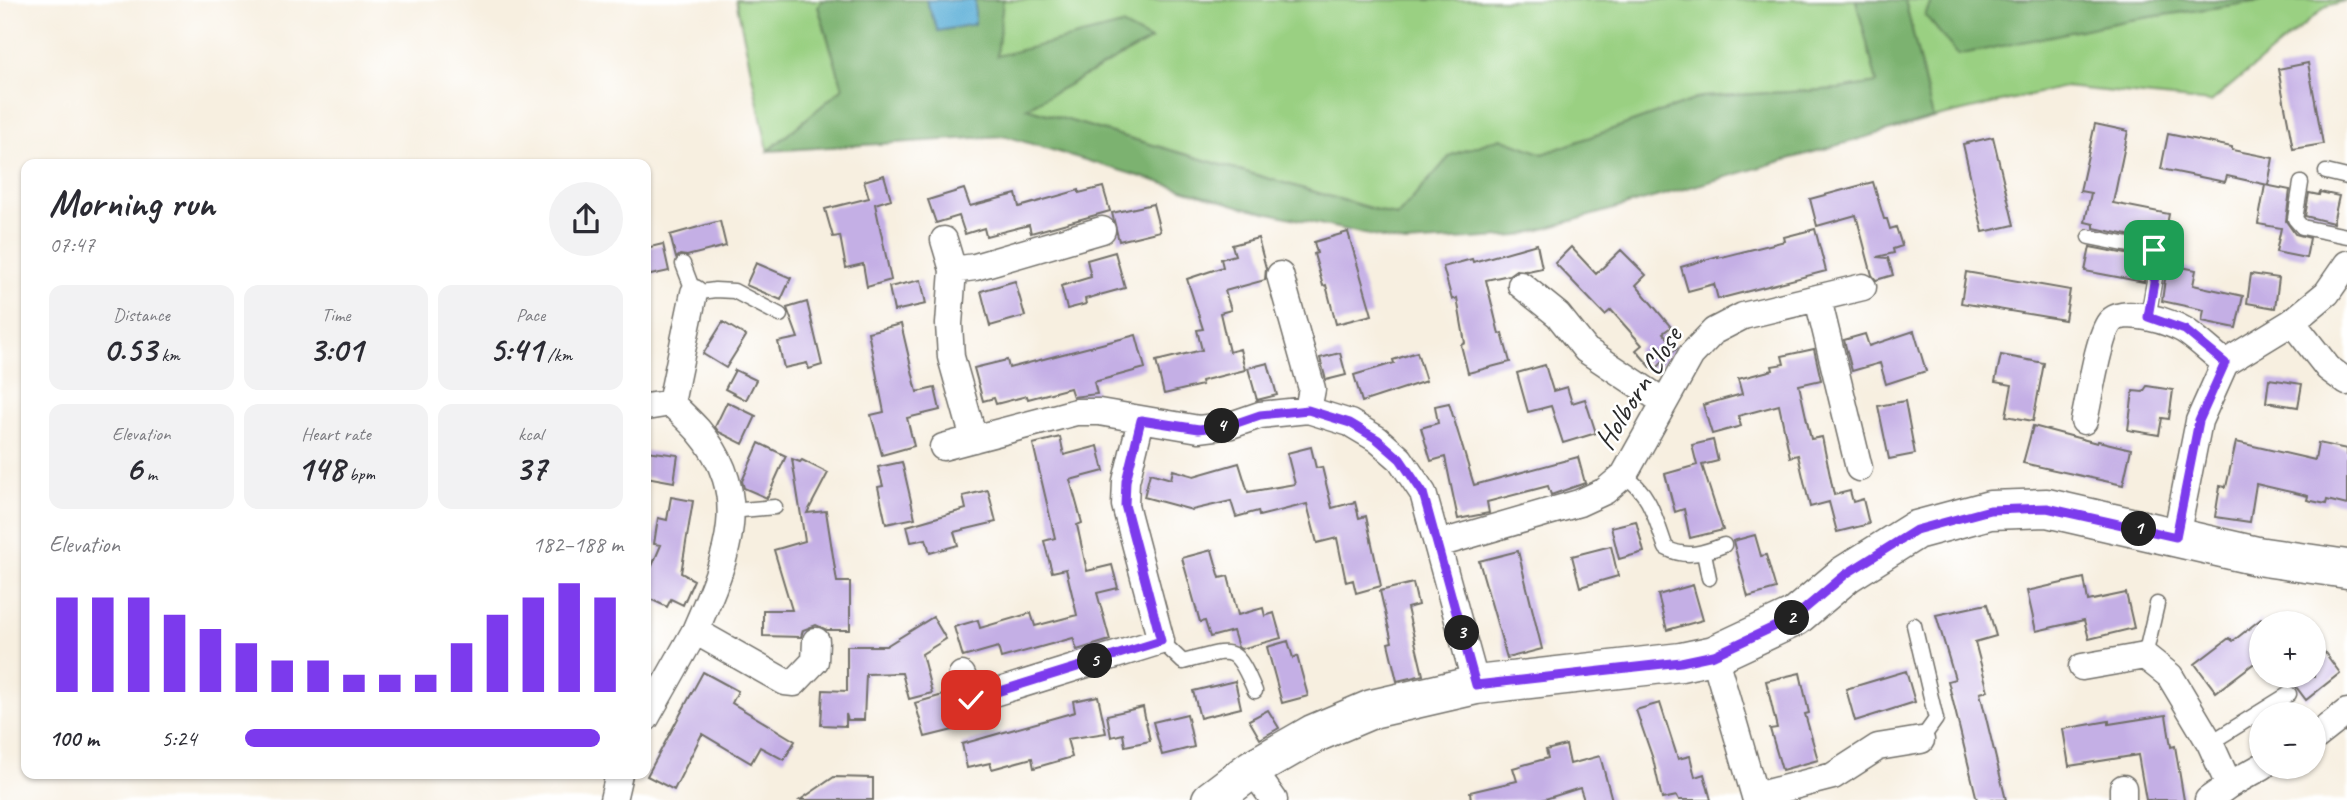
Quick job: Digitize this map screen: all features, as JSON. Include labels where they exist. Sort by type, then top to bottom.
[{"type":"street","points":[[953,270],[975,267],[1102,230]]},
{"type":"street","points":[[944,240],[953,270],[949,324],[951,357],[974,439]]},
{"type":"street","points":[[2176,537],[2199,421],[2225,363],[2292,322],[2327,293],[2347,264]]},
{"type":"street","points":[[1280,275],[1312,389],[1308,410]]},
{"type":"street","points":[[1521,285],[1558,314],[1586,350],[1664,402]]},
{"type":"street","name":"Holborn Close","points":[[1438,544],[1579,503],[1605,491],[1624,475],[1691,355],[1714,331],[1743,316],[1863,287]]},
{"type":"street","points":[[651,702],[695,631],[721,572],[730,542],[731,511],[725,477],[712,450],[698,430],[658,405],[694,293]]},
{"type":"street","points":[[1818,299],[1859,468]]},
{"type":"street","points":[[2084,421],[2102,340],[2110,322],[2120,315],[2148,317],[2185,330],[2225,363]]},
{"type":"street","points":[[2292,322],[2328,368],[2347,382]]},
{"type":"street","points":[[943,447],[1076,412],[1098,412],[1199,429],[1231,425],[1260,415],[1308,410],[1350,423],[1377,439],[1400,459],[1423,493],[1476,685]]},
{"type":"street","points":[[962,675],[971,700],[1161,641],[1125,505],[1126,481],[1141,420]]},
{"type":"street","points":[[1211,800],[1252,769],[1313,734],[1372,709],[1476,685],[1681,662],[1714,655],[1795,617],[1846,574],[1916,530],[1990,510],[2047,508],[2257,556],[2347,569]]},
{"type":"street","points":[[695,631],[785,682],[794,683],[815,661],[816,640]]},
{"type":"street","points":[[1714,655],[1756,798],[1833,776],[1878,747],[1921,740]]},
{"type":"street","points":[[2082,667],[2145,656],[2170,676],[2210,743],[2218,792],[2249,774]]},
{"type":"street","points":[[2326,729],[2347,712]]},
{"type":"street","points":[[1252,769],[1274,800]]},
{"type":"street","points":[[613,800],[619,779]]},
{"type":"lane","points":[[2326,172],[2347,177]]},
{"type":"lane","points":[[2301,183],[2295,219],[2302,226],[2347,236]]},
{"type":"lane","points":[[2089,237],[2154,250],[2158,259],[2148,317]]},
{"type":"lane","points":[[683,264],[694,293],[734,291],[780,315]]},
{"type":"lane","points":[[1624,475],[1639,485],[1649,502],[1666,548],[1678,554],[1704,553],[1724,545]]},
{"type":"lane","points":[[731,511],[775,508]]},
{"type":"lane","points":[[1704,553],[1709,578]]},
{"type":"lane","points":[[2145,656],[2157,604]]},
{"type":"lane","points":[[1914,625],[1936,719],[1921,740]]},
{"type":"lane","points":[[1161,641],[1183,662],[1224,652],[1235,655],[1242,661],[1255,691]]},
{"type":"lane","points":[[2210,743],[2289,694]]},
{"type":"green space","points":[[736,0],[823,0],[818,7],[843,88],[768,151]]},
{"type":"green space","points":[[823,0],[926,0],[938,31],[975,24],[975,0],[1003,0],[997,56],[1122,25],[1151,40],[1026,108],[1397,216],[1451,155],[1501,138],[1543,154],[1702,97],[1839,89],[1877,83],[1856,0],[1905,0],[1933,118],[1519,236],[1405,243],[1242,207],[1005,136],[768,151],[843,88],[818,6]]},
{"type":"green space","points":[[1003,0],[1856,0],[1878,83],[1839,89],[1702,97],[1543,154],[1501,138],[1451,155],[1398,216],[1026,108],[996,57]]},
{"type":"green space","points":[[1905,0],[1932,0],[1925,15],[2130,20],[2267,0],[2347,0],[2327,6],[2211,102],[2064,87],[1933,118]]},
{"type":"green space","points":[[1932,0],[2267,0],[2130,20],[1958,55],[1925,15]]},
{"type":"water","points":[[926,0],[975,0],[975,24],[938,31]]},
{"type":"building","points":[[2308,63],[2323,144],[2293,149],[2278,69]]},
{"type":"building","points":[[2095,124],[2128,131],[2113,203],[2169,214],[2163,246],[2156,241],[2094,228],[2094,224],[2085,222],[2091,193],[2080,191]]},
{"type":"building","points":[[2168,134],[2273,158],[2268,185],[2227,176],[2225,182],[2161,169]]},
{"type":"building","points":[[1993,137],[2014,225],[1983,232],[1963,144]]},
{"type":"building","points":[[884,175],[891,199],[875,204],[891,280],[867,287],[863,264],[846,268],[840,236],[833,237],[825,209],[869,198],[864,181]]},
{"type":"building","points":[[1873,182],[1884,219],[1887,219],[1890,229],[1896,227],[1902,246],[1893,249],[1894,253],[1877,257],[1888,258],[1893,275],[1876,280],[1872,275],[1856,215],[1817,226],[1810,199]]},
{"type":"building","points":[[2265,185],[2290,190],[2286,221],[2295,234],[2310,238],[2306,258],[2276,252],[2281,228],[2258,224]]},
{"type":"building","points":[[1103,187],[1110,211],[1031,233],[1029,225],[986,236],[984,228],[965,234],[959,216],[936,223],[928,200],[964,189],[970,206],[1016,194],[1019,207],[1079,190],[1079,193]]},
{"type":"building","points":[[2320,192],[2339,196],[2333,223],[2305,216],[2309,193],[2319,195]]},
{"type":"building","points":[[1153,204],[1160,231],[1119,241],[1112,213]]},
{"type":"building","points":[[720,221],[726,246],[676,258],[670,235]]},
{"type":"building","points":[[1815,229],[1826,271],[1718,299],[1714,284],[1688,291],[1681,267],[1785,241],[1784,237]]},
{"type":"building","points":[[1348,232],[1372,315],[1336,324],[1326,285],[1323,286],[1314,254],[1317,253],[1314,242]]},
{"type":"building","points":[[1258,238],[1266,268],[1265,280],[1225,291],[1231,310],[1220,313],[1229,352],[1240,349],[1245,370],[1201,381],[1202,385],[1164,394],[1156,361],[1202,350],[1197,330],[1203,329],[1187,279],[1223,267],[1221,259],[1235,255],[1232,245]]},
{"type":"building","points":[[663,244],[669,271],[651,275],[651,247]]},
{"type":"building","points":[[1537,244],[1542,268],[1516,270],[1509,275],[1486,280],[1499,334],[1502,333],[1510,362],[1468,373],[1461,345],[1465,343],[1457,298],[1452,300],[1443,267],[1472,259],[1473,262]]},
{"type":"building","points":[[1571,247],[1596,274],[1621,250],[1646,275],[1636,285],[1671,327],[1663,333],[1677,348],[1654,371],[1636,350],[1642,345],[1611,310],[1605,315],[1555,263]]},
{"type":"building","points":[[2090,247],[2147,258],[2144,282],[2085,271]]},
{"type":"building","points":[[1115,252],[1125,288],[1085,299],[1086,304],[1067,309],[1061,286],[1091,277],[1087,260]]},
{"type":"building","points":[[756,263],[791,278],[781,300],[746,285]]},
{"type":"building","points":[[2167,264],[2196,270],[2193,285],[2243,296],[2236,328],[2202,321],[2204,310],[2162,301]]},
{"type":"building","points":[[1966,272],[2070,290],[2065,320],[1961,303]]},
{"type":"building","points":[[2251,274],[2279,278],[2275,308],[2247,303]]},
{"type":"building","points":[[921,280],[926,304],[894,311],[889,287]]},
{"type":"building","points":[[1015,281],[1025,316],[990,326],[981,291]]},
{"type":"building","points":[[807,302],[822,365],[809,369],[807,363],[784,368],[778,342],[798,338],[787,308]]},
{"type":"building","points":[[723,322],[746,336],[726,368],[703,354]]},
{"type":"building","points":[[901,324],[917,392],[935,388],[940,410],[907,418],[914,446],[882,455],[871,415],[884,412],[868,332]]},
{"type":"building","points":[[1914,331],[1926,371],[1886,384],[1880,363],[1852,371],[1844,340],[1865,334],[1869,346]]},
{"type":"building","points":[[1136,335],[1145,368],[1094,382],[1097,394],[1073,397],[1070,388],[996,404],[994,398],[983,401],[974,368],[1007,360],[1009,368]]},
{"type":"building","points":[[1814,349],[1821,380],[1799,385],[1811,439],[1822,437],[1834,495],[1850,491],[1853,502],[1863,499],[1869,524],[1837,532],[1829,502],[1810,507],[1798,455],[1790,457],[1779,405],[1738,416],[1741,426],[1712,434],[1703,405],[1742,394],[1738,379],[1773,370],[1772,366],[1784,364],[1782,356]]},
{"type":"building","points":[[1417,352],[1426,381],[1362,402],[1354,375],[1394,363],[1393,360]]},
{"type":"building","points":[[1340,353],[1346,375],[1326,380],[1320,358]]},
{"type":"building","points":[[2001,355],[2044,363],[2033,421],[2006,416],[2012,385],[1995,382]]},
{"type":"building","points":[[1268,363],[1277,395],[1257,400],[1248,368]]},
{"type":"building","points":[[1545,365],[1553,391],[1567,387],[1572,403],[1585,399],[1596,433],[1563,443],[1551,406],[1528,412],[1517,373]]},
{"type":"building","points":[[735,370],[756,380],[746,400],[725,389]]},
{"type":"building","points":[[2269,379],[2302,384],[2298,407],[2266,402]]},
{"type":"building","points":[[2147,386],[2173,390],[2169,419],[2162,418],[2159,435],[2128,430],[2133,391],[2143,392]]},
{"type":"building","points":[[1905,401],[1915,454],[1889,459],[1878,406]]},
{"type":"building","points":[[727,402],[756,416],[743,444],[719,432],[715,427]]},
{"type":"building","points":[[1449,403],[1474,485],[1578,457],[1585,483],[1551,495],[1548,486],[1487,502],[1489,513],[1458,519],[1445,457],[1431,461],[1421,428],[1438,423],[1435,406]]},
{"type":"building","points":[[2033,426],[2131,449],[2123,485],[2023,463]]},
{"type":"building","points":[[1060,437],[1064,455],[1098,446],[1104,471],[1070,480],[1082,523],[1077,525],[1087,571],[1112,565],[1118,588],[1097,593],[1110,640],[1077,650],[1073,638],[1001,658],[998,647],[963,657],[954,627],[978,620],[980,628],[1031,613],[1035,626],[1077,615],[1066,569],[1052,572],[1044,541],[1055,538],[1033,444]]},
{"type":"building","points":[[1713,440],[1718,461],[1702,465],[1723,530],[1690,538],[1684,509],[1675,512],[1665,474],[1697,465],[1692,445]]},
{"type":"building","points":[[2236,442],[2315,460],[2318,443],[2347,449],[2347,505],[2327,500],[2326,504],[2307,500],[2308,496],[2256,484],[2250,522],[2215,517],[2220,486],[2226,487]]},
{"type":"building","points":[[759,443],[786,456],[767,498],[744,488],[742,481]]},
{"type":"building","points":[[1311,447],[1316,468],[1322,467],[1332,508],[1355,502],[1359,518],[1366,516],[1381,586],[1356,593],[1353,580],[1346,582],[1337,538],[1317,543],[1307,504],[1259,516],[1258,511],[1236,517],[1231,501],[1192,510],[1144,497],[1150,473],[1171,479],[1173,470],[1194,476],[1239,463],[1248,492],[1295,484],[1287,453]]},
{"type":"building","points":[[651,452],[678,455],[674,482],[651,478]]},
{"type":"building","points":[[792,459],[800,462],[802,460],[828,473],[807,513],[826,511],[837,582],[850,582],[850,630],[827,630],[816,625],[803,630],[801,637],[763,636],[763,610],[792,610],[774,550],[805,541]]},
{"type":"building","points":[[902,462],[915,518],[886,524],[878,487],[883,486],[878,467]]},
{"type":"building","points":[[988,490],[996,522],[954,532],[958,545],[930,553],[926,539],[911,542],[907,526],[966,509],[963,496]]},
{"type":"building","points":[[671,497],[693,501],[681,573],[694,580],[683,605],[671,599],[667,607],[651,599],[651,568],[661,545],[654,544],[658,518],[667,520]]},
{"type":"building","points":[[1636,521],[1644,552],[1619,559],[1611,527]]},
{"type":"building","points":[[1755,535],[1761,556],[1766,555],[1776,589],[1748,597],[1733,541]]},
{"type":"building","points":[[1611,546],[1618,576],[1580,587],[1572,556]]},
{"type":"building","points":[[1212,550],[1220,578],[1228,576],[1238,615],[1263,608],[1265,616],[1274,613],[1281,638],[1241,649],[1233,631],[1210,637],[1205,621],[1200,622],[1182,558]]},
{"type":"building","points":[[1518,551],[1542,649],[1507,658],[1479,561]]},
{"type":"building","points":[[2084,578],[2088,601],[2126,593],[2134,628],[2089,639],[2084,620],[2036,631],[2027,591]]},
{"type":"building","points":[[1413,583],[1418,605],[1407,608],[1423,675],[1397,681],[1388,643],[1392,642],[1380,591]]},
{"type":"building","points":[[1693,585],[1703,620],[1667,630],[1658,595]]},
{"type":"building","points":[[1987,604],[1996,636],[1975,642],[1988,691],[1980,693],[2006,800],[1977,800],[1948,681],[1955,679],[1936,615]]},
{"type":"building","points":[[933,617],[946,639],[922,654],[932,693],[909,699],[902,673],[866,674],[864,720],[848,720],[846,714],[846,726],[821,725],[823,690],[847,691],[847,646],[886,646]]},
{"type":"building","points":[[2249,628],[2249,667],[2216,692],[2195,664],[2229,638],[2233,641]]},
{"type":"building","points":[[1288,641],[1293,658],[1297,656],[1308,696],[1282,703],[1267,647]]},
{"type":"building","points":[[2326,654],[2340,673],[2326,684]]},
{"type":"building","points":[[1906,671],[1915,702],[1855,721],[1846,689]]},
{"type":"building","points":[[703,672],[738,691],[732,703],[795,741],[784,760],[760,747],[751,763],[702,734],[674,790],[651,778],[651,769]]},
{"type":"building","points":[[1800,673],[1809,713],[1805,714],[1818,760],[1782,770],[1770,729],[1777,728],[1766,681]]},
{"type":"building","points":[[1235,681],[1241,708],[1200,718],[1193,691]]},
{"type":"building","points":[[2297,688],[2321,688],[2306,700]]},
{"type":"building","points":[[943,695],[953,730],[925,737],[915,703]]},
{"type":"building","points":[[1098,696],[1106,733],[1067,739],[1072,757],[1034,768],[1032,758],[992,769],[990,763],[967,768],[962,744],[1075,712],[1073,701]]},
{"type":"building","points":[[1660,703],[1678,759],[1690,756],[1695,777],[1704,774],[1711,800],[1679,800],[1677,796],[1662,799],[1653,759],[1636,710]]},
{"type":"building","points":[[1143,707],[1150,741],[1125,746],[1123,734],[1111,737],[1107,715]]},
{"type":"building","points":[[1268,710],[1279,728],[1260,739],[1249,720]]},
{"type":"building","points":[[1187,714],[1194,747],[1162,755],[1153,722]]},
{"type":"building","points":[[2166,715],[2171,747],[2175,746],[2184,800],[2146,800],[2138,755],[2069,766],[2063,729]]},
{"type":"building","points":[[1566,745],[1570,764],[1600,756],[1612,800],[1584,800],[1580,788],[1542,800],[1471,800],[1470,792],[1517,781],[1513,768],[1548,758],[1546,750]]},
{"type":"building","points":[[834,777],[873,778],[873,800],[800,800]]},
{"type":"route","points":[[971,700],[1161,641],[1125,505],[1126,481],[1141,420],[1199,429],[1231,425],[1260,415],[1308,410],[1350,423],[1377,439],[1400,459],[1423,493],[1476,685],[1681,662],[1714,655],[1795,617],[1846,574],[1916,530],[1990,510],[2047,508],[2176,537],[2199,421],[2225,363],[2185,330],[2148,317],[2158,259],[2154,250]]}]
